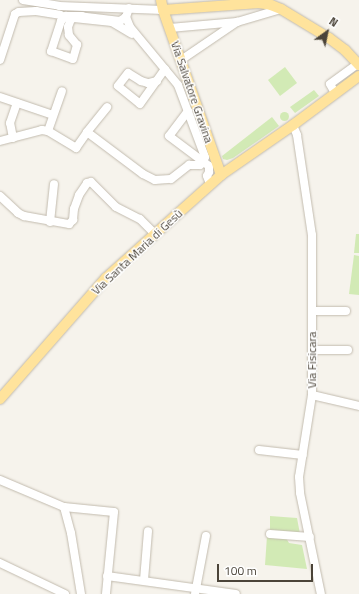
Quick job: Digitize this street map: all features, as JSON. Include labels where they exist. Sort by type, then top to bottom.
[{"type":"main road","points":[[162,5],[259,3],[281,9],[329,38],[345,50],[359,65]]},
{"type":"main road","name":"Via Salvatore Gravina","points":[[162,5],[221,175]]},
{"type":"main road","points":[[251,153],[290,121],[359,76]]},
{"type":"main road","points":[[251,153],[293,125],[333,94]]},
{"type":"main road","name":"Via Santa Maria di Gesù","points":[[16,379],[106,278],[210,184],[251,153]]},
{"type":"main road","points":[[0,392],[16,379]]},
{"type":"main road","points":[[0,399],[16,379]]},
{"type":"street","points":[[23,0],[59,6],[129,8],[162,5]]},
{"type":"street","points":[[124,21],[129,8]]},
{"type":"street","points":[[170,28],[237,22],[281,9]]},
{"type":"street","points":[[0,60],[15,14],[19,12],[36,11],[65,17],[76,16],[124,21]]},
{"type":"street","points":[[65,17],[61,21],[51,51],[73,59],[77,45],[68,31],[71,19],[82,18],[124,21]]},
{"type":"street","points":[[87,132],[143,174],[155,180],[171,179],[189,165],[200,165],[205,157],[178,85],[132,34],[124,21]]},
{"type":"street","points":[[181,60],[237,22]]},
{"type":"street","points":[[333,94],[330,84],[359,65]]},
{"type":"street","points":[[157,80],[148,82],[141,81],[128,73],[118,86],[140,104],[165,69]]},
{"type":"street","points":[[48,131],[62,91]]},
{"type":"street","points":[[0,97],[53,115]]},
{"type":"street","points":[[12,138],[10,123],[17,103]]},
{"type":"street","points":[[0,141],[42,130],[48,131],[76,148],[107,107]]},
{"type":"street","points":[[188,111],[169,136],[209,166],[207,176],[210,184]]},
{"type":"street","name":"Via Fisicara","points":[[293,125],[297,135],[312,235],[312,395],[299,477],[300,493],[322,594]]},
{"type":"street","points":[[0,196],[18,213],[24,216],[50,222],[69,224],[72,223],[76,202],[83,188],[91,182],[107,200],[127,214],[137,218],[154,234]]},
{"type":"street","points":[[50,222],[54,184]]},
{"type":"street","points":[[312,311],[346,311]]},
{"type":"street","points":[[312,350],[348,350]]},
{"type":"street","points":[[312,395],[359,406]]},
{"type":"street","points":[[259,450],[303,455]]},
{"type":"street","points":[[0,480],[64,507],[114,512],[106,594]]},
{"type":"street","points":[[64,507],[71,534],[81,594]]},
{"type":"street","points":[[144,580],[148,531]]},
{"type":"street","points":[[270,534],[310,537]]},
{"type":"street","points":[[196,591],[206,536]]},
{"type":"street","points":[[0,563],[65,594]]},
{"type":"street","points":[[107,576],[144,580],[196,591],[236,594]]},
{"type":"green space","points":[[285,67],[297,83],[280,96],[268,80]]},
{"type":"green space","points":[[314,90],[319,96],[295,113],[290,107]]},
{"type":"green space","points":[[284,111],[289,116],[284,121],[279,116]]},
{"type":"green space","points":[[272,117],[279,126],[233,158],[227,160],[223,159],[222,156]]},
{"type":"green space","points":[[356,234],[359,234],[359,253],[354,253]]},
{"type":"green space","points":[[354,255],[359,256],[359,295],[349,294]]},
{"type":"green space","points":[[270,516],[297,518],[300,534],[270,531]]},
{"type":"green space","points":[[267,536],[286,538],[289,543],[302,545],[307,569],[265,565]]}]
